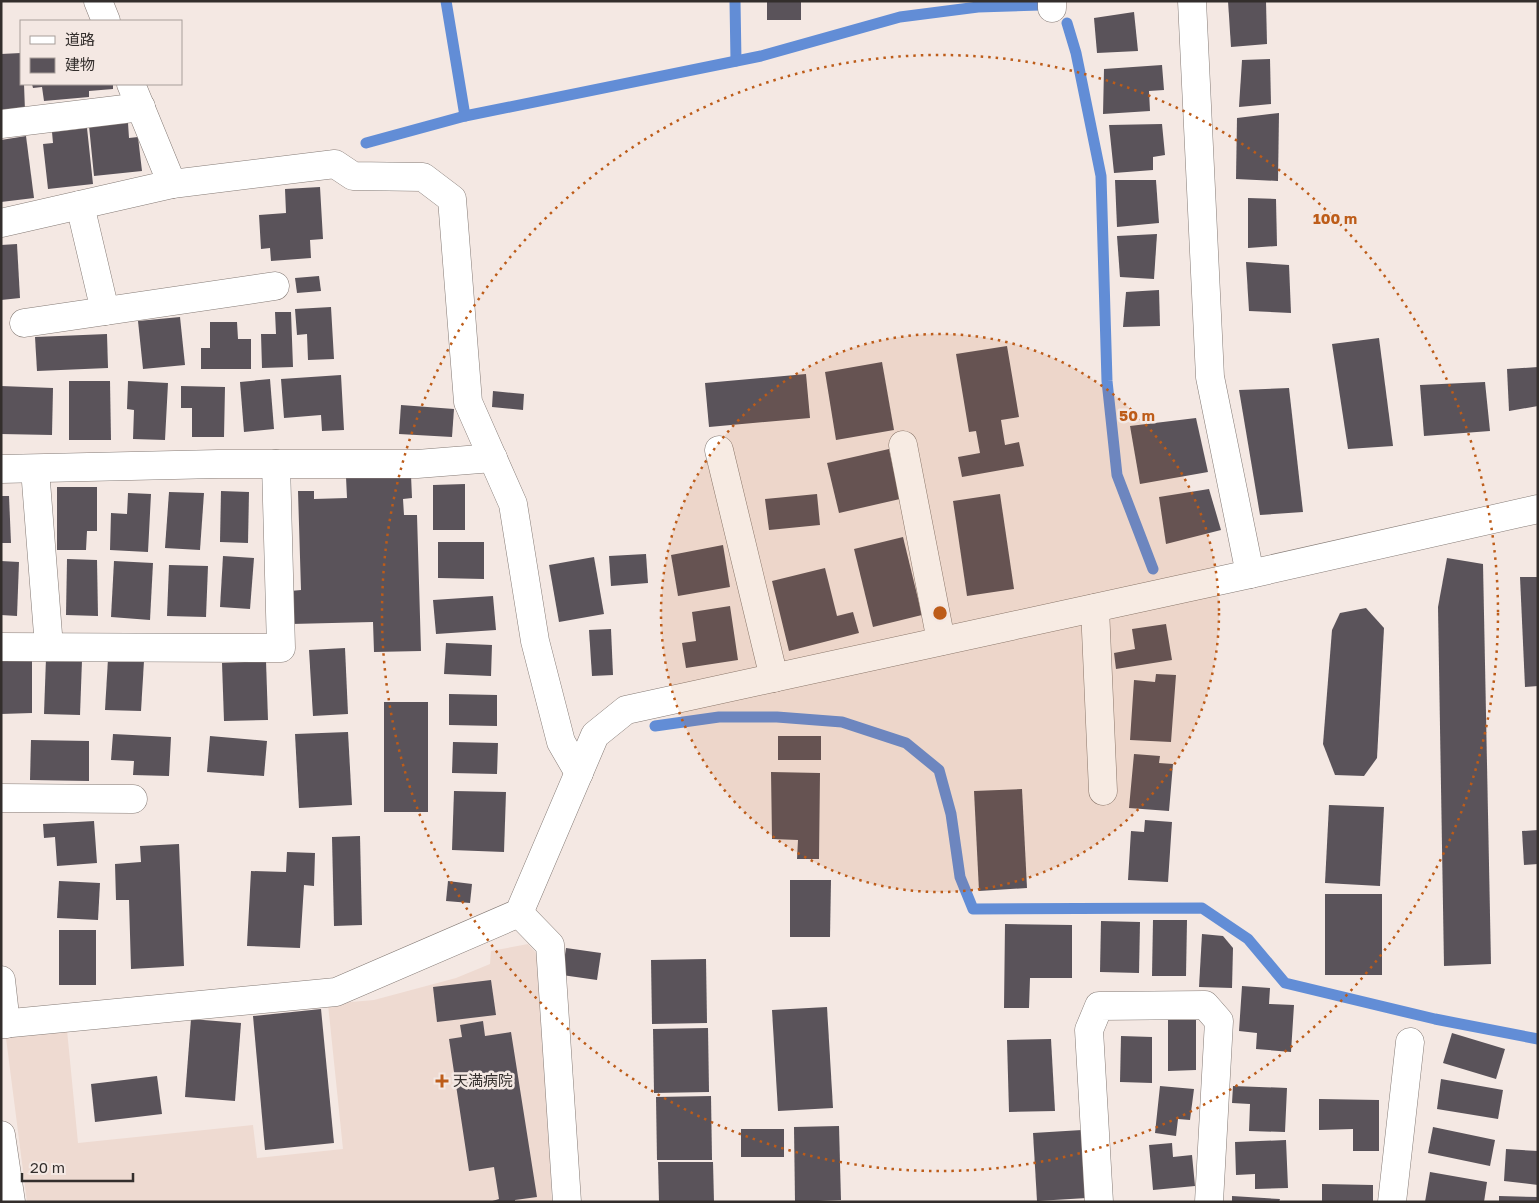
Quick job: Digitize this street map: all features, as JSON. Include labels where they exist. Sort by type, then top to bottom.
[{"type":"street","points":[[98,1],[106,20]]},
{"type":"street","points":[[1192,1],[1210,378],[1250,574]]},
{"type":"street","points":[[1,124],[136,96],[172,184]]},
{"type":"street","points":[[1,223],[172,184],[335,164],[353,176],[423,177],[452,198],[468,402],[513,504],[535,641],[561,742],[578,773]]},
{"type":"street","points":[[80,205],[105,311]]},
{"type":"street","points":[[24,322],[275,286]]},
{"type":"street","points":[[902,446],[941,641]]},
{"type":"street","points":[[720,450],[774,678]]},
{"type":"street","points":[[1,470],[218,464],[417,464],[493,458]]},
{"type":"street","points":[[1,647],[281,648],[276,464]]},
{"type":"street","points":[[36,469],[49,647]]},
{"type":"street","points":[[1,980],[4,1024],[336,992],[519,913],[595,735],[626,710],[1538,509]]},
{"type":"street","points":[[1095,608],[1102,791]]},
{"type":"street","points":[[1,798],[134,799]]},
{"type":"street","points":[[519,913],[550,945],[567,1202]]},
{"type":"street","points":[[1099,1202],[1089,1030],[1099,1006],[1205,1005],[1219,1021],[1209,1202]]},
{"type":"street","points":[[1392,1202],[1410,1042]]},
{"type":"street","points":[[1,1135],[11,1202]]},
{"type":"shaded area","name":"天満病院","points":[[528,944],[537,954],[545,1029],[552,1202],[27,1202],[6,1038],[67,1030],[78,1143],[253,1125],[257,1158],[343,1149],[328,1004],[374,1000],[456,978],[490,964],[491,951]]},
{"type":"building","points":[[767,1],[801,1],[801,20],[767,20]]},
{"type":"building","points":[[1228,1],[1266,1],[1267,44],[1231,47]]},
{"type":"building","points":[[1134,12],[1138,51],[1097,53],[1094,18]]},
{"type":"building","points":[[20,53],[20,85],[24,85],[25,111],[1,113],[1,54]]},
{"type":"building","points":[[1270,59],[1271,104],[1239,107],[1242,60]]},
{"type":"building","points":[[1162,65],[1164,90],[1149,91],[1150,111],[1103,114],[1104,69]]},
{"type":"building","points":[[32,85],[113,85],[113,89],[89,91],[89,97],[44,101],[42,87],[33,88]]},
{"type":"building","points":[[1279,113],[1278,181],[1236,179],[1237,118]]},
{"type":"building","points":[[128,123],[129,138],[138,137],[142,171],[94,176],[89,126]]},
{"type":"building","points":[[1162,124],[1165,155],[1153,157],[1153,170],[1114,173],[1109,125]]},
{"type":"building","points":[[87,128],[93,184],[48,189],[43,144],[53,143],[52,132]]},
{"type":"building","points":[[26,136],[34,198],[1,202],[1,140]]},
{"type":"building","points":[[1115,180],[1156,180],[1159,223],[1117,227]]},
{"type":"building","points":[[320,187],[323,239],[310,240],[311,258],[271,261],[270,248],[261,249],[259,215],[286,213],[285,189]]},
{"type":"building","points":[[1248,198],[1276,199],[1277,246],[1248,248]]},
{"type":"building","points":[[1157,234],[1154,279],[1120,277],[1117,236]]},
{"type":"building","points":[[17,244],[20,298],[1,300],[1,245]]},
{"type":"building","points":[[1246,262],[1289,265],[1291,313],[1249,311]]},
{"type":"building","points":[[319,276],[321,291],[297,293],[295,278]]},
{"type":"building","points":[[1159,290],[1160,326],[1123,327],[1126,292]]},
{"type":"building","points":[[331,307],[334,359],[308,360],[307,334],[297,335],[295,309]]},
{"type":"building","points":[[275,312],[291,312],[293,367],[262,368],[261,334],[276,334]]},
{"type":"building","points":[[180,317],[185,365],[143,369],[138,321]]},
{"type":"building","points":[[210,322],[237,322],[238,339],[251,339],[251,369],[201,369],[201,348],[210,348]]},
{"type":"building","points":[[107,334],[108,368],[37,371],[35,337]]},
{"type":"building","points":[[1379,338],[1393,446],[1348,449],[1332,344]]},
{"type":"building","points":[[1007,346],[1019,417],[1001,420],[1005,445],[1019,442],[1024,466],[962,477],[958,457],[980,453],[976,431],[969,432],[956,354]]},
{"type":"building","points":[[882,362],[894,430],[836,440],[825,372]]},
{"type":"building","points":[[1538,367],[1538,406],[1509,411],[1507,369]]},
{"type":"building","points":[[806,374],[810,418],[709,427],[705,383]]},
{"type":"building","points":[[341,375],[344,430],[322,431],[321,415],[284,418],[281,379]]},
{"type":"building","points":[[270,379],[274,429],[244,432],[240,382]]},
{"type":"building","points":[[69,381],[110,381],[111,440],[69,440]]},
{"type":"building","points":[[128,381],[168,383],[165,440],[133,439],[134,410],[127,409]]},
{"type":"building","points":[[1485,382],[1490,431],[1424,436],[1420,385]]},
{"type":"building","points":[[1,386],[53,388],[52,435],[1,434]]},
{"type":"building","points":[[181,386],[225,387],[224,437],[192,437],[192,408],[181,408]]},
{"type":"building","points":[[1289,388],[1303,512],[1260,515],[1239,390]]},
{"type":"building","points":[[493,391],[524,394],[523,410],[492,407]]},
{"type":"building","points":[[401,405],[454,409],[452,437],[399,434]]},
{"type":"building","points":[[1196,418],[1208,472],[1140,484],[1130,426]]},
{"type":"building","points":[[889,449],[900,499],[839,513],[827,463]]},
{"type":"building","points":[[411,475],[412,498],[403,499],[404,515],[417,515],[421,651],[374,652],[373,622],[291,624],[290,591],[301,590],[298,491],[314,491],[314,499],[347,498],[346,477]]},
{"type":"building","points":[[465,484],[465,530],[433,530],[433,485]]},
{"type":"building","points":[[57,487],[97,487],[97,531],[87,531],[86,550],[57,550]]},
{"type":"building","points":[[1209,489],[1221,530],[1166,544],[1159,497]]},
{"type":"building","points":[[221,491],[249,492],[248,543],[220,542]]},
{"type":"building","points":[[169,492],[204,493],[200,550],[165,548]]},
{"type":"building","points":[[128,493],[151,494],[148,552],[110,550],[111,513],[127,514]]},
{"type":"building","points":[[817,494],[820,525],[769,530],[765,499]]},
{"type":"building","points":[[1000,494],[1014,589],[967,596],[953,501]]},
{"type":"building","points":[[1,496],[9,496],[11,543],[1,543]]},
{"type":"building","points":[[903,537],[922,615],[873,627],[854,549]]},
{"type":"building","points":[[438,542],[484,542],[484,579],[438,578]]},
{"type":"building","points":[[723,545],[730,587],[678,596],[671,555]]},
{"type":"building","points":[[646,554],[648,583],[611,586],[609,556]]},
{"type":"building","points":[[223,556],[254,558],[250,609],[220,607]]},
{"type":"building","points":[[594,557],[604,614],[559,622],[549,565]]},
{"type":"building","points":[[1447,558],[1483,564],[1491,964],[1444,966],[1438,607]]},
{"type":"building","points":[[67,559],[97,560],[98,616],[66,615]]},
{"type":"building","points":[[1,561],[19,562],[17,616],[1,615]]},
{"type":"building","points":[[114,561],[153,563],[150,620],[111,617]]},
{"type":"building","points":[[169,565],[208,566],[206,617],[167,616]]},
{"type":"building","points":[[825,568],[837,616],[853,612],[859,633],[789,651],[772,581]]},
{"type":"building","points":[[1520,577],[1538,577],[1538,686],[1525,687]]},
{"type":"building","points":[[493,596],[496,630],[436,634],[433,600]]},
{"type":"building","points":[[730,606],[738,660],[686,668],[682,643],[696,641],[692,612]]},
{"type":"building","points":[[1366,608],[1384,628],[1377,758],[1364,776],[1335,775],[1323,744],[1332,630],[1340,613]]},
{"type":"building","points":[[1166,624],[1172,660],[1116,669],[1114,653],[1135,649],[1132,629]]},
{"type":"building","points":[[611,629],[613,675],[592,676],[589,630]]},
{"type":"building","points":[[446,643],[492,645],[491,676],[444,674]]},
{"type":"building","points":[[345,648],[348,714],[313,716],[309,650]]},
{"type":"building","points":[[46,658],[82,660],[80,715],[44,714]]},
{"type":"building","points":[[108,659],[144,661],[141,711],[105,710]]},
{"type":"building","points":[[32,660],[32,713],[1,714],[1,661]]},
{"type":"building","points":[[266,661],[268,720],[224,721],[222,663]]},
{"type":"building","points":[[1156,674],[1176,675],[1171,742],[1130,740],[1134,680],[1155,682]]},
{"type":"building","points":[[449,694],[497,695],[497,726],[449,725]]},
{"type":"building","points":[[384,702],[428,702],[428,812],[384,812]]},
{"type":"building","points":[[348,732],[352,805],[299,808],[295,734]]},
{"type":"building","points":[[113,734],[171,737],[169,776],[133,775],[134,761],[111,760]]},
{"type":"building","points":[[210,736],[267,741],[264,776],[207,772]]},
{"type":"building","points":[[778,736],[821,736],[821,760],[778,760]]},
{"type":"building","points":[[31,740],[89,741],[89,781],[30,780]]},
{"type":"building","points":[[453,742],[498,743],[497,774],[452,773]]},
{"type":"building","points":[[1134,754],[1160,756],[1159,763],[1173,764],[1169,811],[1129,808]]},
{"type":"building","points":[[771,772],[820,773],[819,859],[797,859],[798,840],[772,839]]},
{"type":"building","points":[[1022,789],[1027,888],[979,891],[974,791]]},
{"type":"building","points":[[454,791],[506,792],[504,852],[452,850]]},
{"type":"building","points":[[1329,805],[1384,807],[1380,886],[1325,883]]},
{"type":"building","points":[[1145,820],[1172,822],[1168,882],[1128,880],[1131,831],[1144,832]]},
{"type":"building","points":[[94,821],[97,863],[57,866],[55,837],[44,838],[43,824]]},
{"type":"building","points":[[1538,830],[1538,864],[1524,865],[1522,831]]},
{"type":"building","points":[[360,836],[362,925],[334,926],[332,837]]},
{"type":"building","points":[[179,844],[184,966],[131,969],[129,900],[116,900],[115,864],[141,862],[140,846]]},
{"type":"building","points":[[287,852],[315,853],[314,886],[304,885],[300,948],[247,946],[251,871],[286,872]]},
{"type":"building","points":[[790,880],[831,880],[830,937],[790,937]]},
{"type":"building","points":[[59,881],[100,883],[98,920],[57,918]]},
{"type":"building","points":[[448,881],[472,884],[470,903],[446,901]]},
{"type":"building","points":[[1325,894],[1382,894],[1382,975],[1325,975]]},
{"type":"building","points":[[1153,920],[1187,920],[1186,976],[1152,976]]},
{"type":"building","points":[[1101,921],[1140,922],[1139,973],[1100,972]]},
{"type":"building","points":[[1005,924],[1072,925],[1072,978],[1030,978],[1029,1008],[1004,1008]]},
{"type":"building","points":[[59,930],[96,930],[96,985],[59,985]]},
{"type":"building","points":[[1202,934],[1223,936],[1233,948],[1232,988],[1199,987]]},
{"type":"building","points":[[566,948],[601,953],[597,980],[562,975]]},
{"type":"building","points":[[706,959],[707,1023],[652,1024],[651,960]]},
{"type":"building","points":[[491,980],[496,1015],[437,1022],[433,987]]},
{"type":"building","points":[[1242,986],[1270,988],[1269,1004],[1294,1005],[1291,1052],[1256,1049],[1257,1033],[1239,1031]]},
{"type":"building","points":[[827,1007],[833,1108],[778,1111],[772,1010]]},
{"type":"building","points":[[321,1009],[334,1143],[265,1150],[253,1016]]},
{"type":"building","points":[[191,1019],[241,1023],[235,1101],[185,1097]]},
{"type":"building","points":[[1168,1020],[1196,1020],[1196,1070],[1168,1071]]},
{"type":"building","points":[[483,1021],[485,1036],[511,1032],[537,1197],[515,1200],[515,1202],[489,1202],[499,1199],[494,1167],[469,1171],[449,1039],[462,1037],[460,1025]]},
{"type":"building","points":[[708,1028],[709,1092],[654,1093],[653,1029]]},
{"type":"building","points":[[1452,1033],[1505,1049],[1496,1079],[1443,1063]]},
{"type":"building","points":[[1121,1036],[1152,1037],[1152,1083],[1120,1082]]},
{"type":"building","points":[[1051,1039],[1055,1111],[1009,1112],[1007,1040]]},
{"type":"building","points":[[157,1076],[162,1114],[95,1122],[91,1084]]},
{"type":"building","points":[[1441,1079],[1503,1090],[1498,1119],[1437,1109]]},
{"type":"building","points":[[1160,1086],[1194,1089],[1190,1120],[1178,1119],[1176,1136],[1155,1133]]},
{"type":"building","points":[[1233,1086],[1287,1088],[1285,1132],[1249,1131],[1250,1104],[1232,1103]]},
{"type":"building","points":[[711,1096],[712,1160],[657,1160],[656,1097]]},
{"type":"building","points":[[1319,1099],[1379,1100],[1379,1151],[1353,1151],[1353,1129],[1319,1130]]},
{"type":"building","points":[[839,1126],[841,1200],[795,1202],[794,1127]]},
{"type":"building","points":[[1433,1127],[1495,1140],[1490,1166],[1428,1153]]},
{"type":"building","points":[[741,1129],[784,1129],[784,1157],[741,1157]]},
{"type":"building","points":[[1082,1130],[1087,1198],[1037,1201],[1033,1133]]},
{"type":"building","points":[[1286,1140],[1288,1188],[1255,1189],[1255,1174],[1236,1175],[1235,1142]]},
{"type":"building","points":[[1172,1143],[1173,1157],[1192,1155],[1195,1186],[1153,1190],[1149,1145]]},
{"type":"building","points":[[1506,1149],[1538,1151],[1538,1185],[1504,1181]]},
{"type":"building","points":[[658,1162],[713,1162],[714,1202],[659,1202]]},
{"type":"building","points":[[1430,1172],[1487,1182],[1484,1202],[1425,1202]]},
{"type":"building","points":[[1322,1184],[1373,1185],[1373,1202],[1322,1202]]},
{"type":"building","points":[[1232,1196],[1280,1199],[1279,1202],[1232,1202]]},
{"type":"building","points":[[1499,1196],[1538,1197],[1538,1202],[1499,1202]]},
{"type":"waterway","points":[[446,1],[465,116]]},
{"type":"waterway","points":[[735,1],[736,61]]},
{"type":"waterway","points":[[366,143],[465,116],[761,56],[900,17],[978,7],[1040,5]]},
{"type":"waterway","points":[[1067,23],[1076,53],[1101,176],[1107,381],[1117,475],[1153,569]]},
{"type":"waterway","points":[[655,726],[719,717],[777,717],[842,722],[906,743],[939,770],[951,814],[960,877],[973,909],[1202,908],[1248,939],[1285,983],[1435,1019],[1538,1039]]},
{"type":"place","name":"天満病院","points":[[442,1081]]}]
